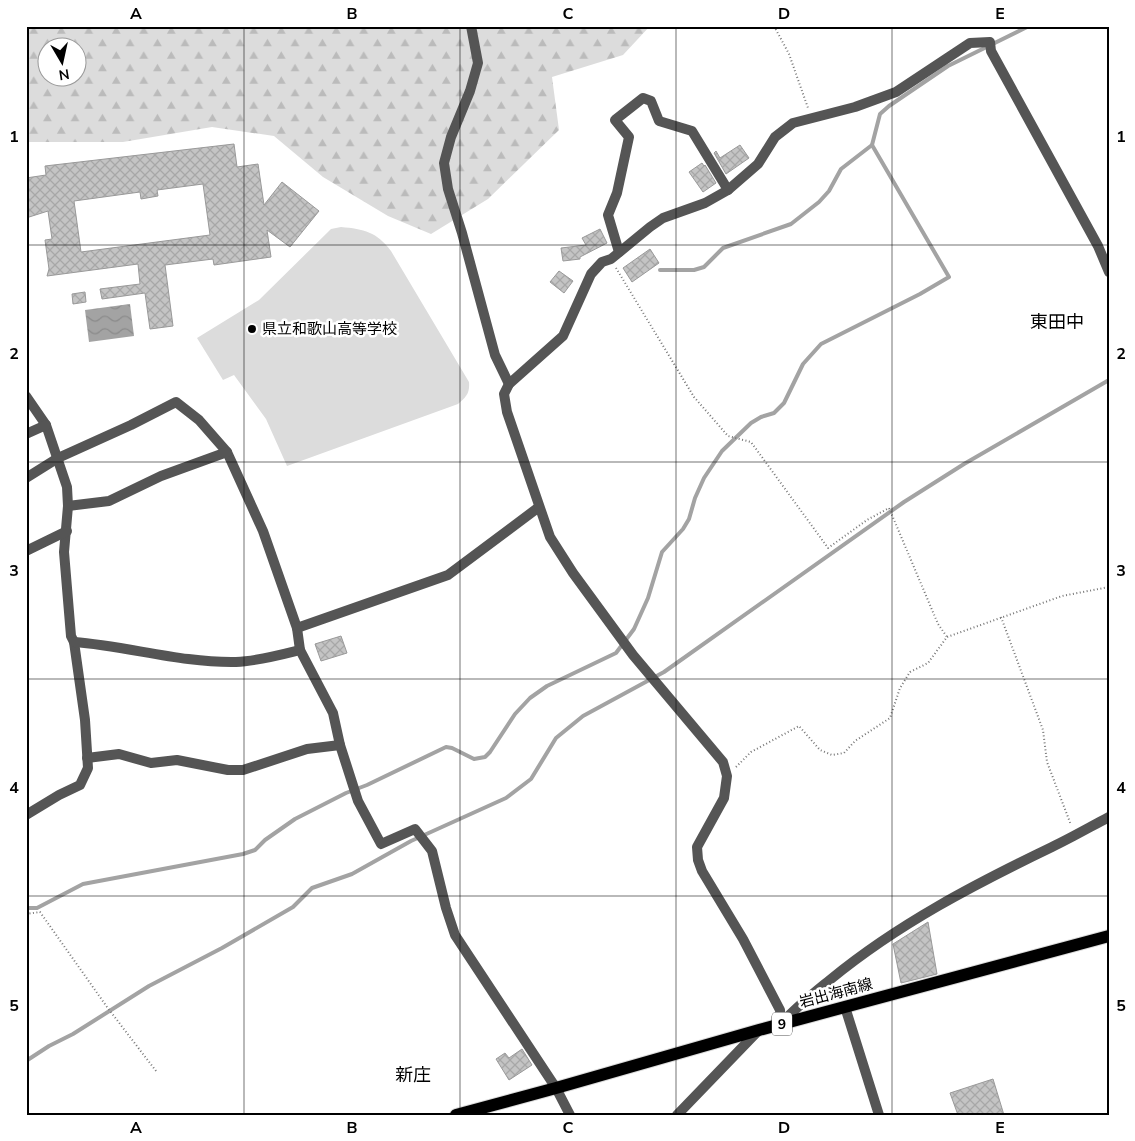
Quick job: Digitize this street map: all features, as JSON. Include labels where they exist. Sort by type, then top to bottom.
[{"type":"main road","name":"岩出海南線","points":[[456,1115],[781,1024],[1109,936]]},
{"type":"street","points":[[471,26],[478,63],[470,91],[451,136],[444,163],[448,189],[495,355],[509,384]]},
{"type":"street","points":[[781,1024],[780,1010],[743,939],[698,860],[697,847],[724,798],[727,776],[723,762],[633,655],[550,537],[507,412],[504,394],[509,384],[563,336],[591,274],[602,262],[611,259],[650,226],[663,218],[705,203],[728,190],[758,164],[774,137],[793,123],[854,107],[896,92],[970,42],[990,42],[992,51],[1098,246],[1109,272]]},
{"type":"street","points":[[619,252],[608,215],[617,193],[630,136],[615,120],[642,98],[651,101],[658,120],[692,131],[728,190]]},
{"type":"street","points":[[26,396],[46,425],[68,487],[67,531],[64,552],[66,593],[85,720],[88,768],[80,785],[26,815]]},
{"type":"street","points":[[26,478],[58,458],[176,402],[199,420],[227,452],[263,531],[297,628],[300,650],[332,713],[358,801],[381,844],[415,830],[432,851],[446,908],[455,935],[556,1088],[570,1115]]},
{"type":"street","points":[[26,434],[46,425]]},
{"type":"street","points":[[68,506],[109,501],[160,476],[227,452]]},
{"type":"street","points":[[297,628],[448,575],[539,507]]},
{"type":"street","points":[[26,551],[67,531]]},
{"type":"street","points":[[74,642],[100,644],[142,653],[185,659],[237,662],[300,650]]},
{"type":"street","points":[[87,758],[119,754],[150,763],[177,760],[228,770],[243,770],[307,750],[340,745]]},
{"type":"street","points":[[781,1024],[792,1011],[860,955],[888,937],[950,899],[1109,817]]},
{"type":"street","points":[[844,1007],[880,1115]]},
{"type":"street","points":[[677,1115],[760,1030]]},
{"type":"path","points":[[774,26],[789,54],[812,119]]},
{"type":"path","points":[[611,259],[694,397],[728,436],[751,442],[828,548],[867,520],[890,508],[938,624],[947,637]]},
{"type":"path","points":[[727,776],[751,752],[800,726],[820,750],[832,755],[844,753],[854,741],[890,718],[900,688],[910,672],[928,663],[947,637],[1062,596],[1109,587]]},
{"type":"path","points":[[1001,617],[1043,730],[1047,762],[1074,835]]},
{"type":"path","points":[[26,914],[40,912],[107,1007],[156,1071]]},
{"type":"green space","points":[[26,26],[650,26],[623,55],[552,77],[559,130],[488,199],[431,234],[388,216],[323,177],[274,136],[212,127],[123,142],[26,142]]},
{"type":"green space","points":[[341,227],[369,233],[381,240],[391,251],[469,382],[469,389],[465,397],[458,404],[287,466],[266,419],[234,375],[223,380],[197,338],[259,300],[331,229]]},
{"type":"water","points":[[130,304],[134,336],[89,342],[85,310]]},
{"type":"building","points":[[234,144],[237,167],[258,164],[264,205],[282,182],[319,211],[290,247],[267,230],[271,257],[214,265],[213,259],[165,265],[173,326],[150,329],[145,293],[102,299],[100,289],[140,284],[138,264],[47,276],[49,269],[45,240],[52,239],[48,211],[26,218],[26,178],[46,175],[45,166]],"holes":[[[203,184],[210,235],[81,252],[74,201],[140,192],[141,199],[158,196],[157,190]]]},
{"type":"building","points":[[740,145],[749,158],[726,174],[714,153],[716,151],[720,158]]},
{"type":"building","points":[[702,163],[716,183],[703,192],[689,172]]},
{"type":"building","points":[[600,229],[607,243],[580,257],[580,259],[563,261],[561,248],[586,245],[582,238]]},
{"type":"building","points":[[650,249],[659,263],[632,282],[623,268]]},
{"type":"building","points":[[559,271],[573,281],[564,293],[550,282]]},
{"type":"building","points":[[85,292],[86,302],[73,304],[72,294]]},
{"type":"building","points":[[341,636],[347,653],[321,661],[315,644]]},
{"type":"building","points":[[928,922],[937,974],[901,983],[893,944]]},
{"type":"building","points":[[522,1049],[532,1065],[509,1080],[496,1059],[505,1053],[509,1058]]},
{"type":"building","points":[[993,1079],[1004,1115],[958,1115],[950,1093]]},
{"type":"waterway","points":[[660,270],[694,270],[704,267],[723,248],[791,224],[819,202],[829,191],[841,169],[872,145],[880,114],[889,106],[948,66],[1029,26]]},
{"type":"waterway","points":[[26,908],[37,908],[83,884],[243,854],[255,850],[265,840],[295,819],[346,793],[367,785],[446,747],[474,759],[485,757],[515,714],[530,698],[547,686],[616,653],[634,629],[648,598],[662,552],[683,529],[689,519],[695,498],[704,478],[722,451],[751,423],[761,417],[774,413],[784,403],[803,364],[821,344],[920,294],[949,277],[872,145]]},
{"type":"waterway","points":[[26,1061],[149,986],[222,948],[293,907],[312,888],[352,874],[411,841],[506,798],[531,779],[556,738],[583,716],[664,672],[904,502],[964,464],[1109,380]]},
{"type":"place","name":"県立和歌山高等学校","points":[[252,329]]},
{"type":"district","name":"東田中","points":[[1057,322]]},
{"type":"district","name":"新庄","points":[[413,1075]]}]
